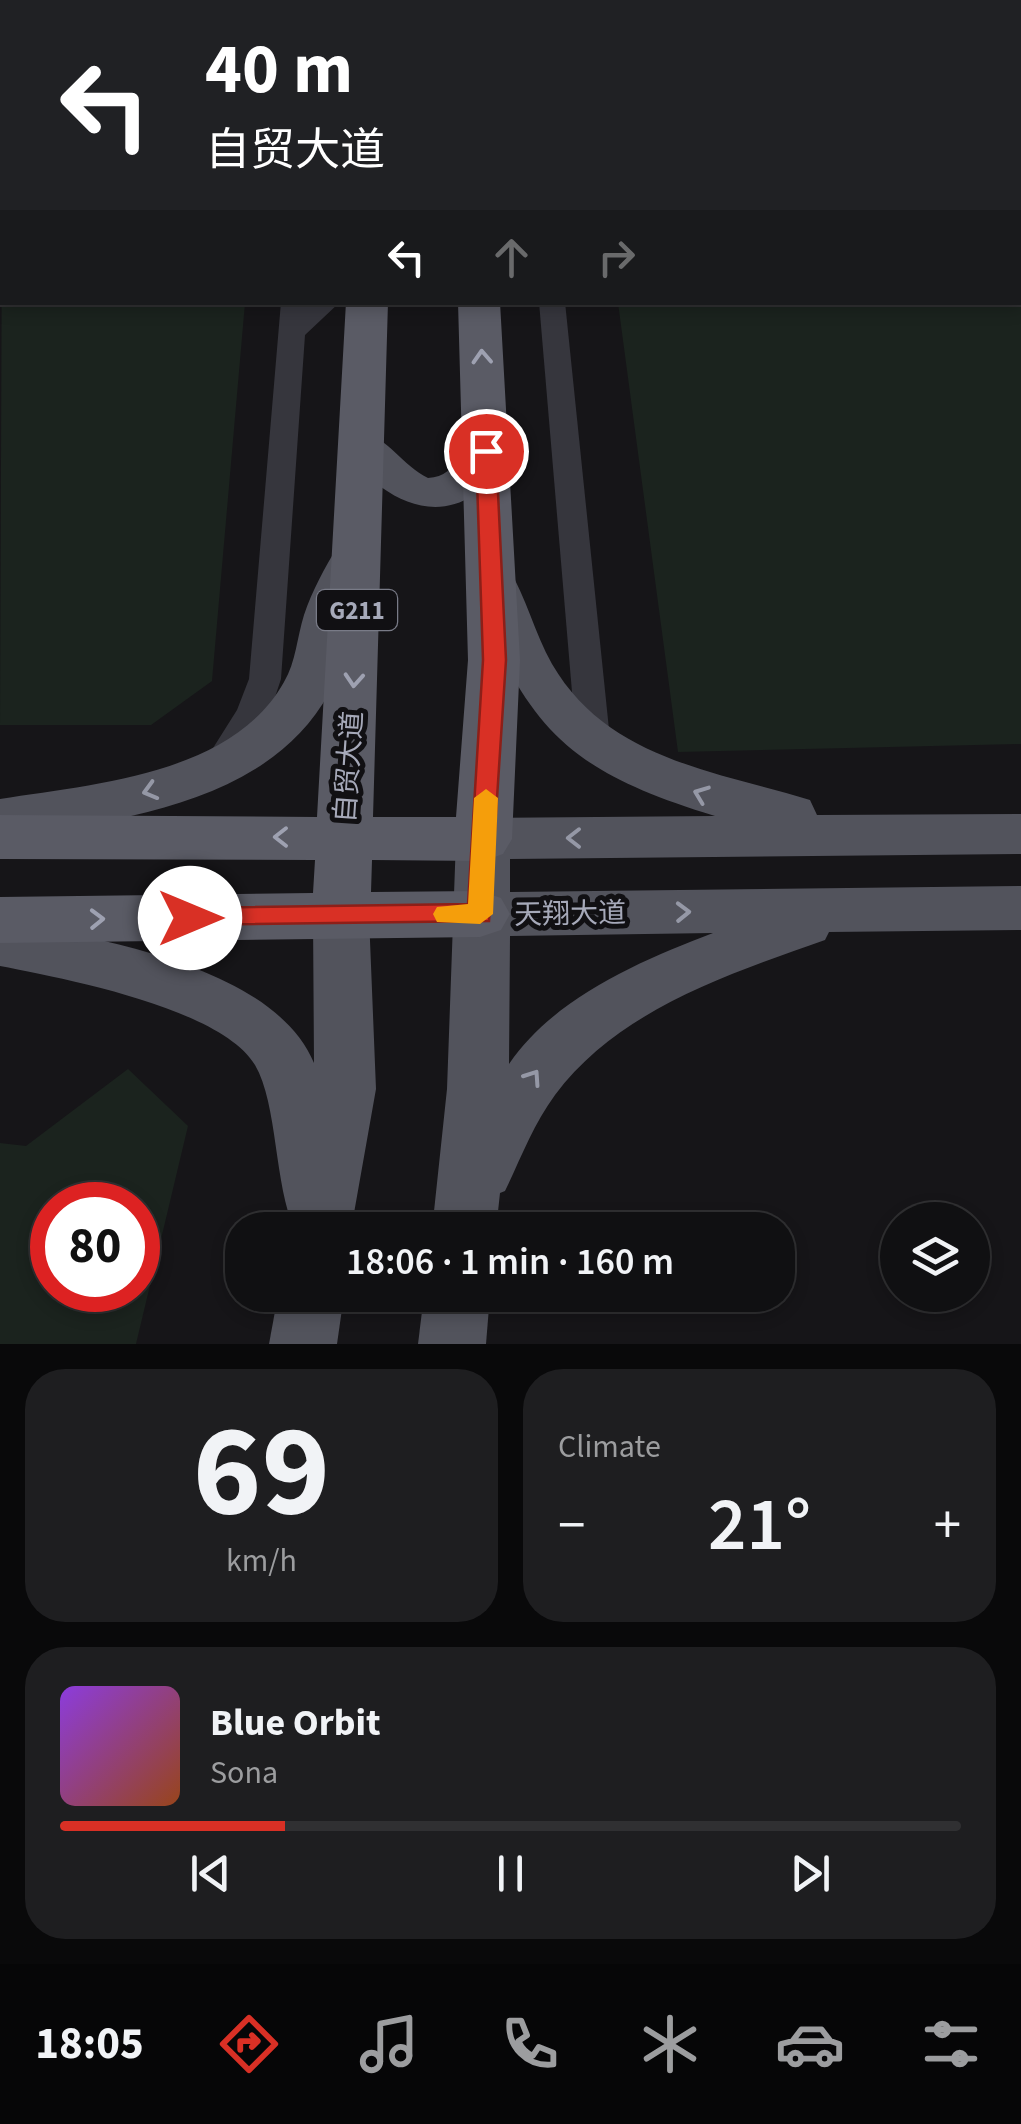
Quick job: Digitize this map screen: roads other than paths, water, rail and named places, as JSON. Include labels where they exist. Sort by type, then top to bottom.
[{"type":"highway","name":"自贸大道","points":[[341,916],[367,305]]},
{"type":"highway","points":[[0,837],[483,838],[494,660],[479,305]]},
{"type":"highway","name":"天翔大道","points":[[0,920],[480,914]]},
{"type":"main road","points":[[363,445],[379,470],[408,487],[430,491],[456,487],[486,451]]},
{"type":"main road","points":[[0,819],[150,792],[220,764],[268,734],[302,697],[320,660],[330,610],[359,548]]},
{"type":"main road","points":[[490,578],[541,688],[593,739],[643,771],[716,800],[934,835]]},
{"type":"main road","points":[[466,1212],[478,1088],[483,838],[1021,834]]},
{"type":"main road","name":"天翔大道","points":[[480,914],[1021,908]]},
{"type":"main road","points":[[470,1212],[503,1125],[540,1065],[596,1014],[664,975],[849,910]]},
{"type":"main road","name":"自贸大道","points":[[324,1212],[345,1088],[341,916]]},
{"type":"main road","points":[[0,944],[101,962],[177,989],[236,1018],[280,1050],[319,1212]]},
{"type":"main road","points":[[303,1344],[308,1312]]},
{"type":"main road","points":[[452,1344],[455,1312]]},
{"type":"street","points":[[220,764],[253,712],[265,680],[293,317],[320,305]]},
{"type":"street","points":[[552,305],[593,739]]}]
